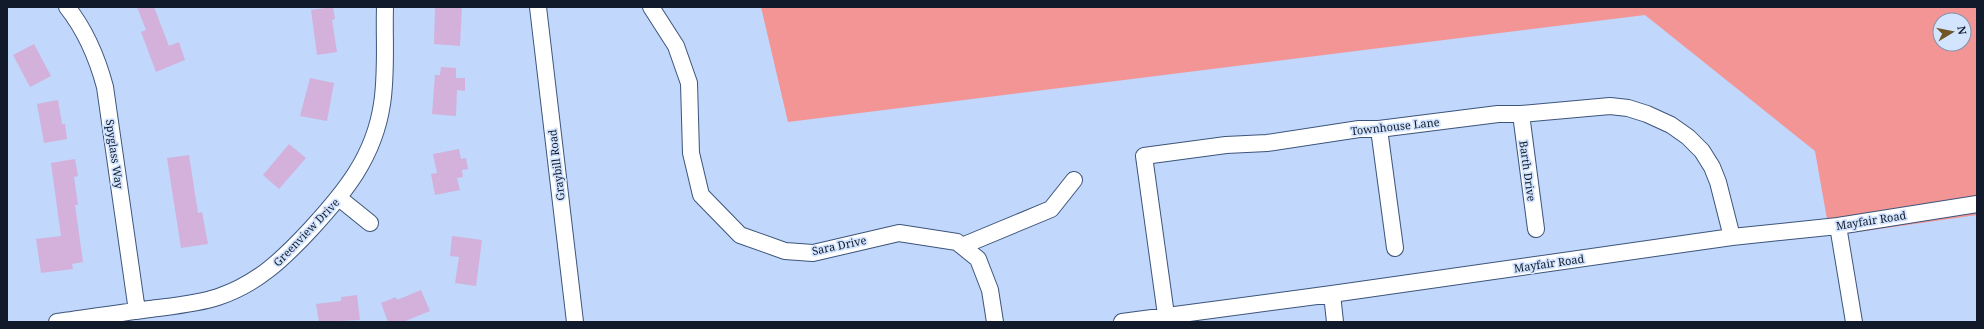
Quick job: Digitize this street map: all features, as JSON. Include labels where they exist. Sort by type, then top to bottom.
[{"type":"street","name":"Spyglass Way","points":[[67,7],[87,37],[98,61],[106,87],[137,311]]},
{"type":"street","name":"Greenview Drive","points":[[57,322],[195,303],[218,297],[242,287],[263,275],[282,260],[339,198],[360,168],[376,129],[382,104],[385,75],[384,46],[386,7]]},
{"type":"street","name":"Graybill Road","points":[[538,7],[575,322]]},
{"type":"street","name":"Sara Drive","points":[[651,7],[676,46],[689,83],[690,152],[701,195],[740,235],[785,251],[813,253],[846,244],[899,233],[957,242],[978,259],[990,290],[995,322]]},
{"type":"street","name":"Townhouse Lane","points":[[1166,315],[1144,156],[1226,145],[1267,143],[1359,129],[1379,129],[1498,114],[1521,114],[1610,106],[1628,108],[1647,114],[1671,125],[1688,136],[1702,151],[1712,166],[1718,182],[1732,237]]},
{"type":"street","name":"Barth Drive","points":[[1521,114],[1536,229]]},
{"type":"street","points":[[1379,129],[1395,248]]},
{"type":"street","points":[[962,246],[1051,209],[1074,180]]},
{"type":"street","points":[[339,198],[370,223]]},
{"type":"street","name":"Mayfair Road","points":[[1122,322],[1332,294],[1732,237],[1838,226],[1977,204]]},
{"type":"street","points":[[1838,226],[1854,322]]},
{"type":"street","points":[[1332,294],[1335,322]]},
{"type":"shaded area","points":[[761,7],[1977,7],[1977,215],[1830,236],[1815,151],[1645,15],[788,122]]},
{"type":"building","points":[[137,7],[154,7],[169,46],[179,42],[185,60],[156,72],[141,32],[146,30]]},
{"type":"building","points":[[333,7],[335,19],[332,20],[337,52],[317,55],[311,10]]},
{"type":"building","points":[[435,7],[462,7],[460,46],[434,44]]},
{"type":"building","points":[[34,44],[51,76],[30,87],[13,55]]},
{"type":"building","points":[[441,67],[456,68],[456,78],[465,78],[465,91],[457,90],[456,116],[432,114],[435,75],[440,75]]},
{"type":"building","points":[[310,78],[334,83],[327,121],[300,116]]},
{"type":"building","points":[[58,100],[62,124],[65,124],[67,139],[44,143],[37,104]]},
{"type":"building","points":[[289,144],[306,158],[279,189],[263,175]]},
{"type":"building","points":[[459,149],[461,159],[466,158],[468,169],[462,170],[463,177],[457,178],[460,190],[435,195],[431,174],[437,173],[433,154]]},
{"type":"building","points":[[189,155],[198,213],[202,212],[208,244],[181,248],[167,158]]},
{"type":"building","points":[[75,159],[78,176],[74,177],[78,205],[75,205],[83,262],[72,264],[73,269],[41,273],[36,239],[61,236],[51,163]]},
{"type":"building","points":[[452,236],[482,240],[476,286],[455,283],[459,257],[450,256]]},
{"type":"building","points":[[421,290],[430,311],[403,322],[388,322],[381,303],[396,297],[397,300]]},
{"type":"building","points":[[357,295],[360,320],[319,322],[316,304],[341,301],[341,297]]}]
